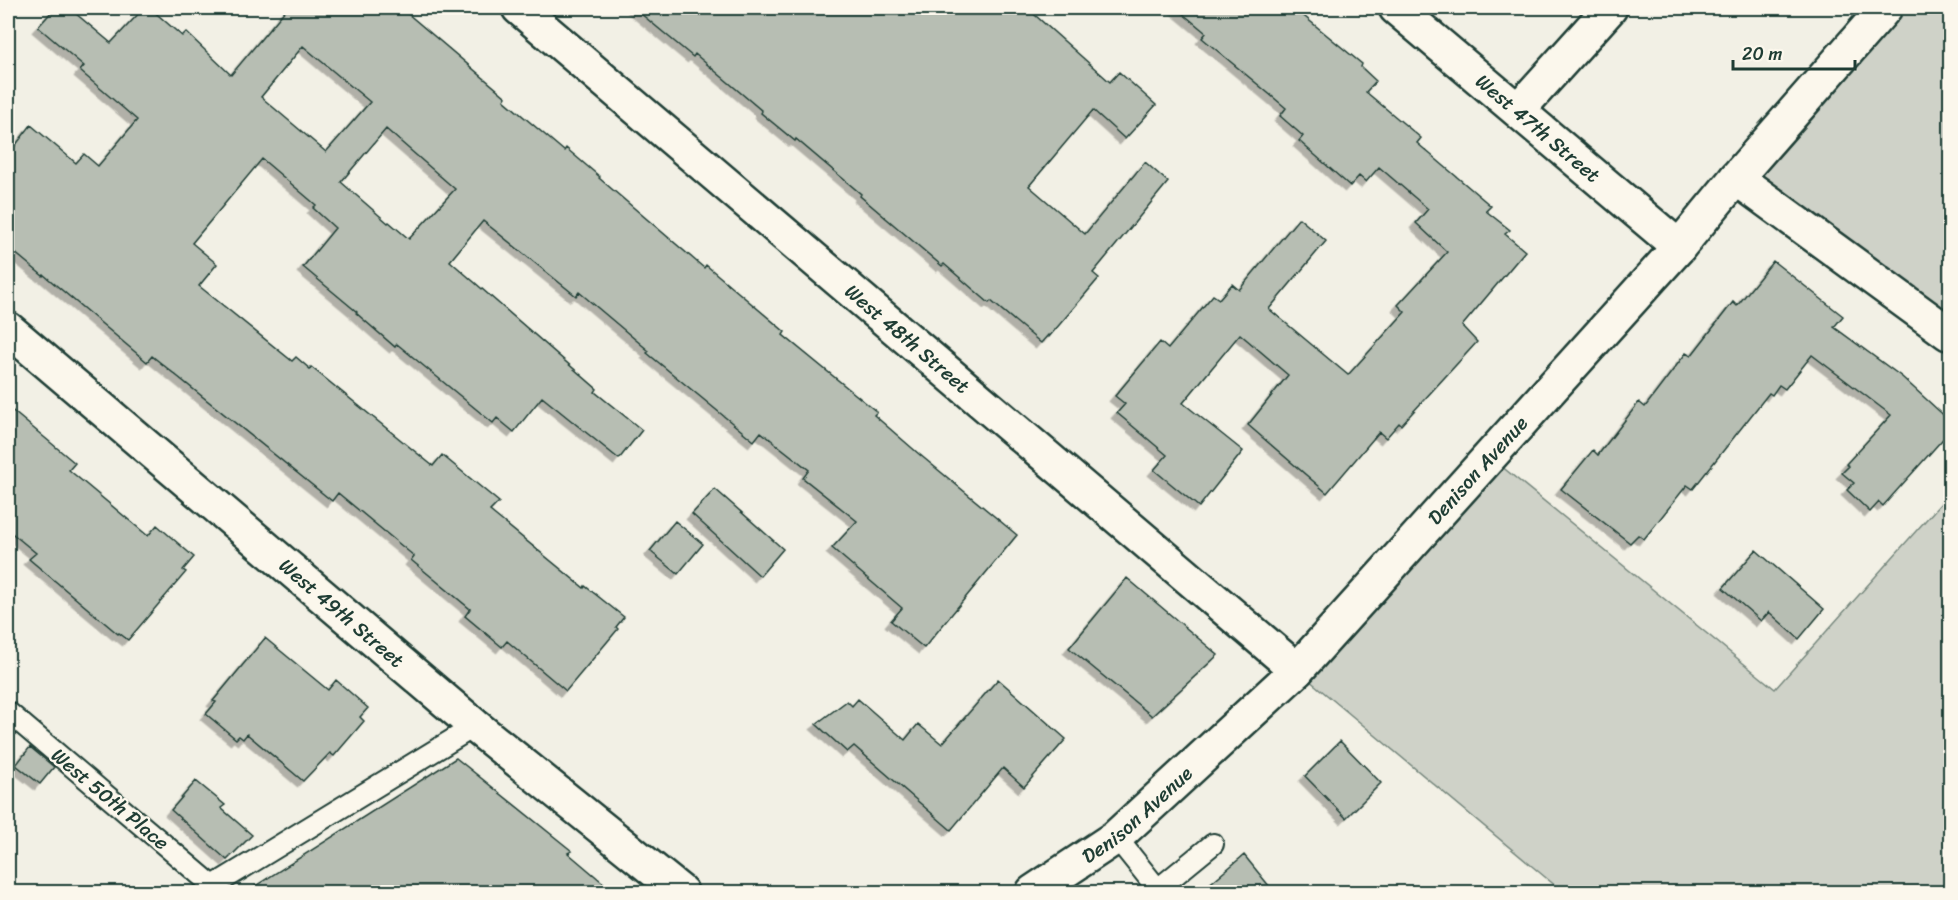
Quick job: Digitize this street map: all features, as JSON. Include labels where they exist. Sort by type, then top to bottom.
[{"type":"street","name":"West 48th Street","points":[[519,8],[1297,670]]},
{"type":"street","name":"West 47th Street","points":[[1396,8],[1679,247]]},
{"type":"street","points":[[1518,110],[1610,8]]},
{"type":"street","name":"Denison Avenue","points":[[1033,892],[1116,837],[1297,670],[1679,247],[1736,178],[1885,8]]},
{"type":"street","points":[[1736,178],[1948,333]]},
{"type":"street","name":"West 49th Street","points":[[8,329],[475,726],[681,892]]},
{"type":"lane","name":"West 50th Place","points":[[8,712],[211,889]]},
{"type":"lane","points":[[211,889],[475,726]]},
{"type":"lane","points":[[1116,837],[1159,891],[1213,844]]},
{"type":"shaded area","points":[[1885,8],[1950,8],[1950,341],[1736,178]]},
{"type":"shaded area","points":[[1490,457],[1775,689],[1950,493],[1950,892],[1563,892],[1297,670]]},
{"type":"building","points":[[55,8],[69,8],[111,43],[144,8],[150,8],[182,36],[186,32],[231,75],[287,8],[401,8],[506,97],[504,100],[564,151],[566,148],[704,268],[706,265],[785,332],[783,335],[877,412],[874,415],[1017,535],[924,648],[891,621],[902,608],[832,548],[857,521],[803,478],[809,470],[761,432],[754,441],[647,353],[649,351],[579,292],[576,296],[483,221],[450,261],[597,389],[595,392],[642,430],[619,459],[542,397],[514,432],[497,418],[493,423],[397,344],[395,347],[303,267],[335,228],[313,208],[316,205],[262,159],[192,243],[217,264],[199,286],[292,361],[296,357],[310,369],[311,367],[433,466],[442,455],[499,502],[490,511],[584,588],[585,586],[624,617],[616,627],[618,629],[566,691],[507,641],[502,647],[465,616],[470,609],[411,560],[414,556],[338,493],[332,501],[152,356],[147,362],[8,247],[8,155],[31,125],[76,163],[84,154],[98,166],[137,120],[80,71],[84,66],[38,27]],"holes":[[[303,46],[370,102],[326,152],[261,97]],[[386,129],[455,189],[409,239],[341,182]]]},
{"type":"building","points":[[634,8],[1027,8],[1110,82],[1119,72],[1156,105],[1125,139],[1093,110],[1029,186],[1085,234],[1145,162],[1168,182],[1093,273],[1099,278],[1049,337],[1048,335],[1041,343],[991,301],[989,303],[944,264],[942,266],[860,196],[861,194],[796,139],[795,141],[761,113],[762,111],[695,54],[693,57]]},
{"type":"building","points":[[1176,8],[1294,8],[1362,64],[1361,67],[1376,81],[1366,92],[1421,138],[1417,143],[1491,206],[1486,211],[1510,230],[1505,234],[1525,251],[1462,326],[1477,342],[1401,425],[1399,423],[1386,438],[1379,432],[1327,493],[1248,425],[1288,375],[1240,334],[1183,403],[1243,451],[1199,507],[1154,470],[1167,455],[1117,413],[1125,404],[1115,396],[1160,342],[1168,349],[1213,295],[1219,299],[1232,284],[1239,290],[1299,218],[1326,241],[1269,309],[1348,375],[1405,312],[1398,305],[1447,252],[1416,223],[1428,209],[1379,167],[1366,182],[1359,176],[1350,186],[1299,141],[1303,136],[1280,116],[1286,108],[1202,38],[1206,33]]},
{"type":"building","points":[[1773,261],[1843,316],[1834,327],[1902,377],[1950,421],[1950,431],[1883,506],[1879,502],[1870,512],[1847,490],[1854,483],[1842,473],[1849,466],[1846,464],[1891,415],[1812,355],[1785,389],[1779,385],[1772,395],[1769,393],[1693,489],[1687,485],[1644,539],[1638,535],[1630,543],[1561,489],[1593,450],[1598,455],[1639,402],[1645,407],[1686,353],[1691,356],[1733,302],[1737,306]]},
{"type":"building","points":[[8,407],[75,463],[69,470],[148,536],[157,525],[194,557],[183,570],[186,572],[128,640],[29,559],[36,553],[8,530]]},
{"type":"building","points":[[715,489],[783,549],[760,576],[692,514]]},
{"type":"building","points":[[675,521],[703,544],[678,574],[650,551]]},
{"type":"building","points":[[1756,550],[1824,609],[1799,639],[1769,612],[1761,621],[1723,588]]},
{"type":"building","points":[[1127,578],[1218,655],[1152,716],[1069,648]]},
{"type":"building","points":[[265,638],[328,690],[336,680],[368,708],[360,717],[364,721],[334,756],[330,753],[303,781],[247,734],[243,739],[239,736],[236,739],[206,714],[216,702],[213,701]]},
{"type":"building","points":[[998,679],[1066,739],[1024,787],[1003,768],[951,830],[854,746],[847,752],[816,724],[847,701],[852,706],[858,699],[905,740],[918,724],[942,744]]},
{"type":"building","points":[[1340,741],[1381,783],[1346,818],[1305,776]]},
{"type":"building","points":[[30,747],[54,767],[40,784],[16,765]]},
{"type":"building","points":[[456,758],[572,851],[568,853],[614,892],[246,892]]},
{"type":"building","points":[[196,781],[225,805],[221,808],[252,835],[227,860],[171,810]]},
{"type":"building","points":[[1244,855],[1274,892],[1200,892]]}]
